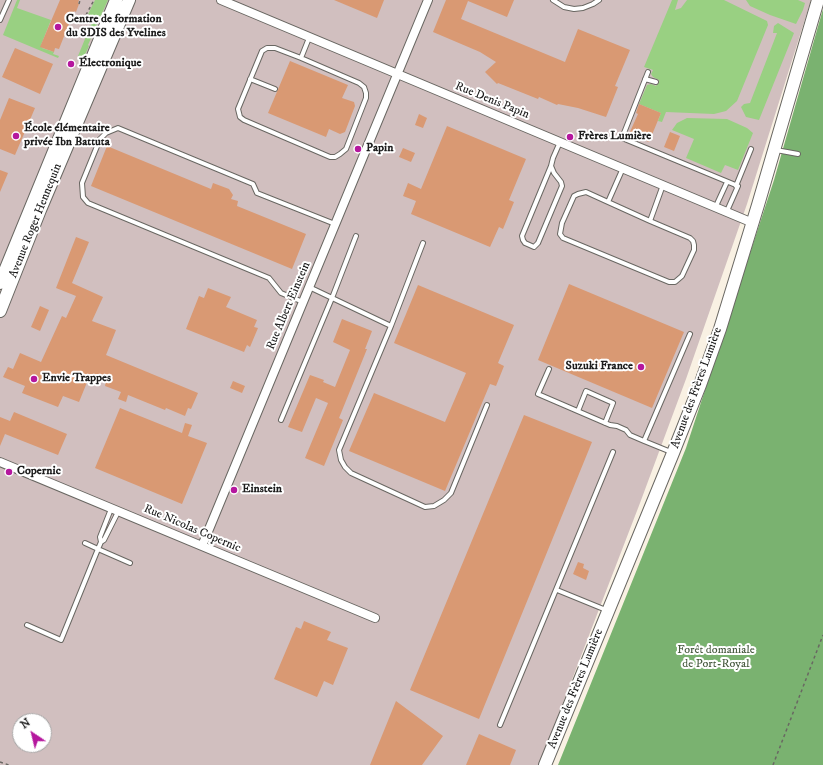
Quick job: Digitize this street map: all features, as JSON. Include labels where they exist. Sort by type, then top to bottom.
[{"type":"street","name":"Avenue Roger Hennequin","points":[[0,283],[116,0]]},
{"type":"street","name":"Avenue Roger Hennequin","points":[[0,311],[40,210],[129,0]]},
{"type":"street","name":"Rue Denis Papin","points":[[221,0],[309,38],[716,206],[753,223]]},
{"type":"street","name":"Rue Albert Einstein","points":[[202,546],[428,0]]},
{"type":"street","name":"Avenue des Frères Lumière","points":[[545,765],[673,453],[720,329],[753,223],[818,0]]},
{"type":"street","name":"Rue Nicolas Copernic","points":[[0,462],[375,618]]},
{"type":"lane","points":[[0,20],[9,0]]},
{"type":"lane","points":[[553,0],[564,7],[574,9],[583,8],[599,0]]},
{"type":"lane","points":[[301,58],[309,38]]},
{"type":"lane","points":[[268,48],[275,48],[301,58],[359,83],[364,87],[366,98],[346,149],[335,157],[330,158],[240,117],[238,109],[239,103],[262,51],[268,48]]},
{"type":"lane","points":[[648,72],[622,138],[736,186]]},
{"type":"lane","points":[[250,79],[275,90]]},
{"type":"lane","points":[[646,79],[656,82]]},
{"type":"lane","points":[[303,302],[281,293],[269,278],[88,203],[83,197],[81,190],[82,183],[97,146],[100,139],[106,133],[118,128],[252,184],[257,193],[336,224]]},
{"type":"lane","points":[[551,166],[562,186],[538,242],[534,247],[525,243],[522,236],[560,142]]},
{"type":"lane","points":[[727,211],[738,186],[736,186],[751,149]]},
{"type":"lane","points":[[774,150],[798,154]]},
{"type":"lane","points":[[608,202],[623,168]]},
{"type":"lane","points":[[716,206],[728,182]]},
{"type":"lane","points":[[650,221],[663,185]]},
{"type":"lane","points":[[586,192],[650,221],[690,238],[693,241],[694,250],[682,276],[674,282],[669,282],[563,238],[560,234],[562,222],[574,196],[586,192]]},
{"type":"lane","points":[[281,420],[356,236]]},
{"type":"lane","points":[[423,244],[391,326],[339,450],[341,460],[351,473],[425,507],[434,506],[444,500],[451,493],[487,405]]},
{"type":"lane","points":[[309,287],[391,326]]},
{"type":"lane","points":[[644,441],[690,334]]},
{"type":"lane","points":[[549,369],[538,394],[605,423],[626,430],[630,435],[673,453]]},
{"type":"lane","points":[[578,411],[586,390],[613,403],[605,423]]},
{"type":"lane","points":[[500,725],[613,452]]},
{"type":"lane","points":[[101,542],[100,537],[115,510]]},
{"type":"lane","points":[[27,625],[60,640],[101,542],[104,540],[115,510]]},
{"type":"lane","points":[[85,543],[130,563]]},
{"type":"lane","points":[[556,590],[609,611]]},
{"type":"path","points":[[79,4],[80,0]]},
{"type":"path","points":[[86,15],[94,0]]},
{"type":"path","points":[[773,765],[823,635]]},
{"type":"path","points":[[0,762],[9,765]]},
{"type":"shaded area","points":[[0,0],[811,0],[747,204],[686,379],[539,765],[0,765]]},
{"type":"green space","points":[[17,0],[20,0],[17,8],[51,20],[41,45],[42,48],[54,52],[53,54],[59,56],[58,58],[3,35]]},
{"type":"green space","points":[[95,0],[108,0],[84,57],[80,58],[78,56],[94,17],[88,14]]},
{"type":"green space","points":[[672,0],[678,0],[675,10],[681,8],[687,0],[724,0],[767,21],[768,25],[737,101],[726,111],[714,114],[666,112],[662,122],[658,121],[661,113],[639,104],[647,85],[651,84],[656,86],[659,80],[651,74],[653,70],[644,67]]},
{"type":"green space","points":[[746,0],[798,0],[805,3],[796,24],[750,6]]},
{"type":"green space","name":"Forêt domaniale de Port-Royal","points":[[823,9],[823,765],[558,765],[686,448],[774,180]]},
{"type":"green space","points":[[778,23],[794,33],[759,120],[746,117],[741,107],[744,104],[750,103],[777,33],[773,33],[774,26]]},
{"type":"green space","points":[[687,118],[727,119],[747,128],[753,133],[738,170],[725,165],[721,173],[686,158],[694,139],[672,130],[677,123]]},
{"type":"building","name":"Centre de formation du SDIS des Yvelines","points":[[60,0],[79,0],[79,4],[76,12],[74,11],[59,49],[55,48],[54,52],[40,47]]},
{"type":"building","points":[[334,0],[384,0],[377,18]]},
{"type":"building","points":[[446,0],[514,0],[507,17],[468,1],[461,19],[565,62],[578,29],[630,50],[615,86],[618,87],[606,117],[578,108],[557,105],[539,97],[538,99],[498,83],[497,84],[485,72],[496,62],[480,52],[433,32]]},
{"type":"building","points":[[15,48],[53,64],[40,94],[2,77]]},
{"type":"building","points":[[290,61],[348,85],[342,98],[354,102],[355,106],[345,132],[340,134],[329,129],[326,137],[268,113]]},
{"type":"building","points":[[9,98],[35,108],[15,155],[0,149],[0,120]]},
{"type":"building","points":[[639,104],[661,113],[649,142],[629,134],[638,114],[636,113]]},
{"type":"building","points":[[419,114],[427,118],[423,128],[415,125]]},
{"type":"building","points":[[447,126],[526,159],[509,200],[514,202],[503,229],[499,227],[490,247],[411,214],[416,201],[403,196],[408,183],[421,189]]},
{"type":"building","points":[[670,132],[680,136],[674,151],[664,147]]},
{"type":"building","points":[[107,146],[211,189],[213,183],[229,189],[233,195],[231,199],[238,201],[237,206],[306,234],[292,269],[91,186]]},
{"type":"building","points":[[403,148],[415,153],[411,162],[399,157]]},
{"type":"building","points":[[0,170],[8,173],[0,192]]},
{"type":"building","points":[[76,237],[89,242],[72,283],[103,297],[92,321],[116,330],[106,355],[198,393],[191,409],[188,408],[185,416],[166,408],[165,410],[128,395],[126,402],[118,399],[121,392],[105,386],[106,381],[90,375],[79,402],[63,396],[58,407],[22,393],[25,386],[3,377],[8,367],[13,369],[20,353],[41,362],[62,316],[66,318],[76,296],[56,288]]},
{"type":"building","points":[[569,284],[684,332],[652,408],[538,360]]},
{"type":"building","points":[[418,285],[514,325],[498,363],[504,366],[496,386],[490,384],[445,491],[349,451],[374,393],[445,422],[466,373],[394,343]]},
{"type":"building","points":[[208,288],[231,297],[226,307],[257,320],[254,327],[258,328],[250,347],[247,345],[244,352],[186,329],[199,296],[204,298]]},
{"type":"building","points":[[40,306],[49,310],[40,331],[31,327]]},
{"type":"building","points":[[342,319],[372,331],[365,349],[367,349],[339,418],[343,420],[324,466],[305,458],[328,403],[316,398],[302,432],[288,427],[310,375],[324,380],[323,382],[335,387],[350,350],[333,342]]},
{"type":"building","points":[[233,381],[245,386],[242,393],[230,388]]},
{"type":"building","points":[[120,408],[182,433],[185,423],[192,425],[188,436],[207,443],[182,504],[95,468]]},
{"type":"building","points":[[14,412],[67,434],[58,455],[5,434],[0,446],[0,417],[10,421]]},
{"type":"building","points":[[524,415],[592,442],[479,719],[410,690]]},
{"type":"building","points":[[578,562],[584,564],[583,568],[589,571],[586,580],[573,574]]},
{"type":"building","points":[[304,621],[331,632],[327,640],[348,648],[333,685],[324,681],[317,697],[274,679],[296,627],[301,629]]},
{"type":"building","points":[[396,701],[443,736],[422,765],[370,765]]},
{"type":"building","points":[[479,734],[516,750],[510,765],[466,765]]},
{"type":"place","name":"Centre de formation du SDIS des Yvelines","points":[[58,27]]},
{"type":"place","name":"Électronique","points":[[71,64]]},
{"type":"place","name":"École élémentaire privée Ibn Battuta","points":[[16,136]]},
{"type":"place","name":"Frères Lumière","points":[[570,137]]},
{"type":"place","name":"Papin","points":[[358,149]]},
{"type":"place","name":"Suzuki France","points":[[641,367]]},
{"type":"place","name":"Envie Trappes","points":[[34,379]]},
{"type":"place","name":"Copernic","points":[[9,472]]},
{"type":"place","name":"Einstein","points":[[234,490]]}]
